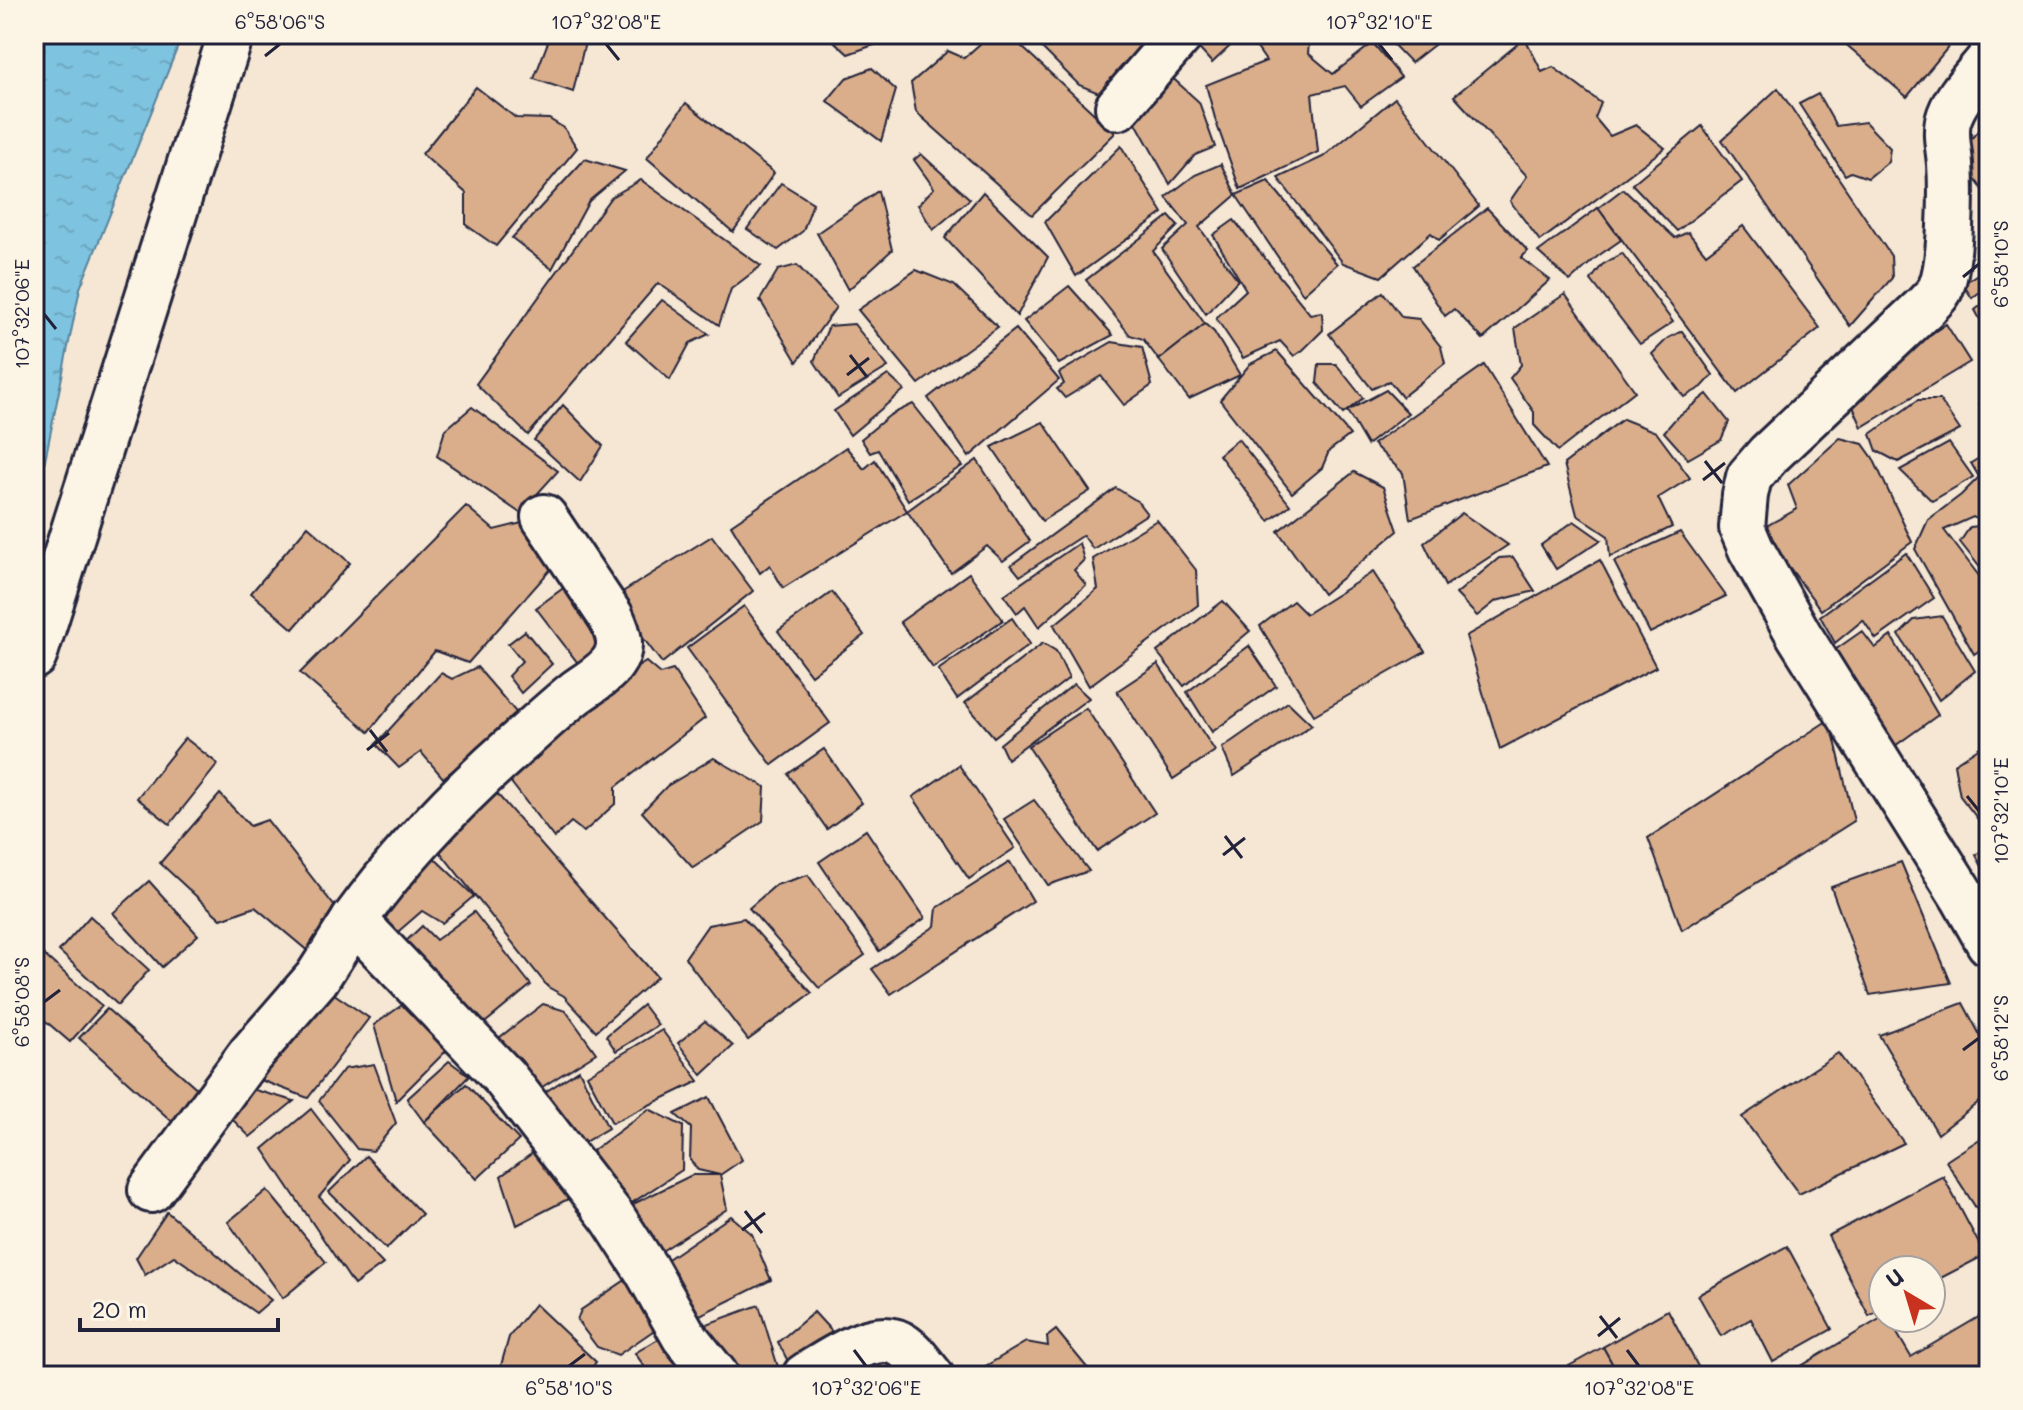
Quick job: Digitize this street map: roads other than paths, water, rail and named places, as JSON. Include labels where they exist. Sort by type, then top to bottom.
[{"type":"street","points":[[34,656],[231,34]]},
{"type":"street","points":[[1118,107],[1181,34]]},
{"type":"street","points":[[1989,60],[1956,103],[1948,122],[1950,211],[1941,289],[1768,455],[1749,477],[1742,528],[1799,635],[1989,943]]},
{"type":"street","points":[[151,1190],[250,1055],[317,978],[354,920],[411,848],[474,781],[612,665],[620,650],[618,632],[544,517]]},
{"type":"street","points":[[354,920],[504,1077],[613,1218],[684,1336],[716,1376]]},
{"type":"street","points":[[805,1376],[871,1341],[889,1340],[904,1345],[931,1376]]},
{"type":"water","points":[[34,34],[183,34],[80,288],[34,514]]}]
